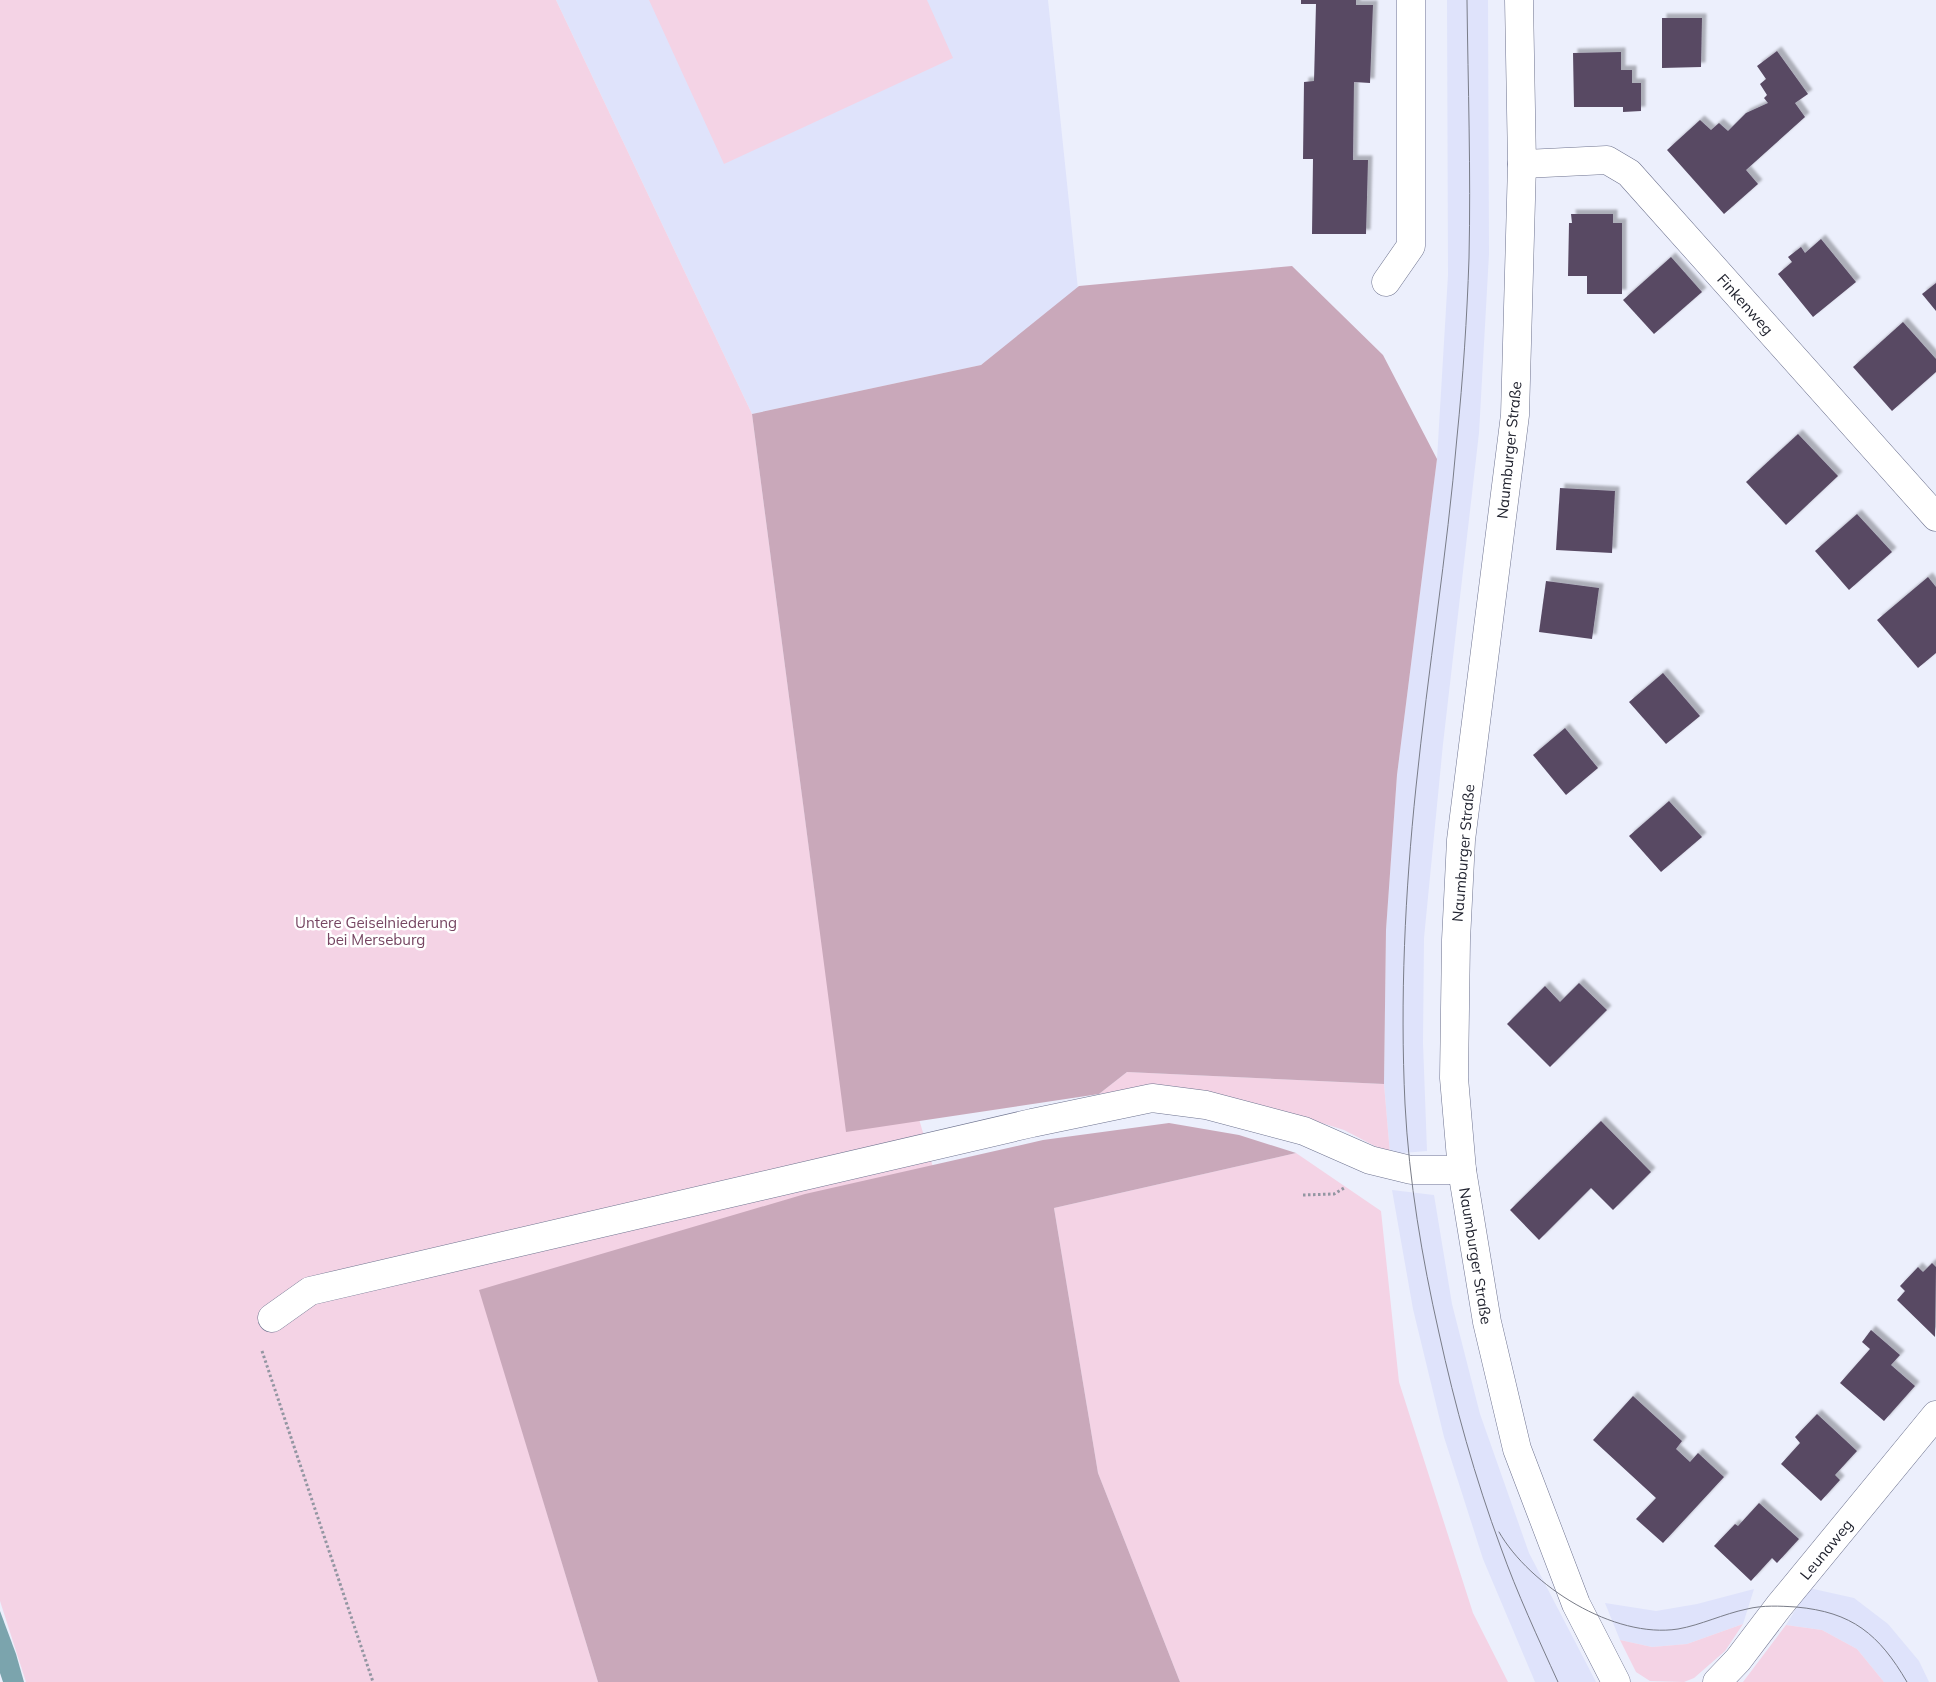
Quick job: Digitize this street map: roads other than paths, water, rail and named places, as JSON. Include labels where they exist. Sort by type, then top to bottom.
[{"type":"street","points":[[1386,282],[1411,246],[1411,0]]},
{"type":"street","name":"Naumburger Straße","points":[[1519,0],[1522,164],[1515,415],[1461,840],[1456,940],[1454,1078],[1462,1170],[1487,1322],[1517,1449],[1576,1604],[1616,1682]]},
{"type":"street","name":"Finkenweg","points":[[1522,164],[1607,160],[1629,173],[1936,517]]},
{"type":"street","points":[[272,1318],[310,1291],[1032,1123],[1152,1098],[1206,1105],[1304,1131],[1370,1160],[1411,1170],[1462,1170]]},
{"type":"street","name":"Leunaweg","points":[[1717,1682],[1738,1660],[1779,1606],[1936,1415]]},
{"type":"tram line","points":[[1467,0],[1470,194],[1466,325],[1453,481],[1412,826],[1403,985],[1405,1104],[1413,1191],[1422,1248],[1439,1333],[1459,1415],[1474,1468],[1507,1565],[1558,1682]]},
{"type":"tram line","points":[[1499,1532],[1513,1552],[1552,1589],[1576,1605],[1601,1617],[1627,1626],[1653,1630],[1678,1629],[1738,1611],[1759,1607],[1784,1606],[1816,1610],[1833,1614],[1862,1628],[1886,1651],[1907,1682]]},
{"type":"park label","name":"Untere Geiselniederung bei Merseburg","points":[[376,930]]}]
